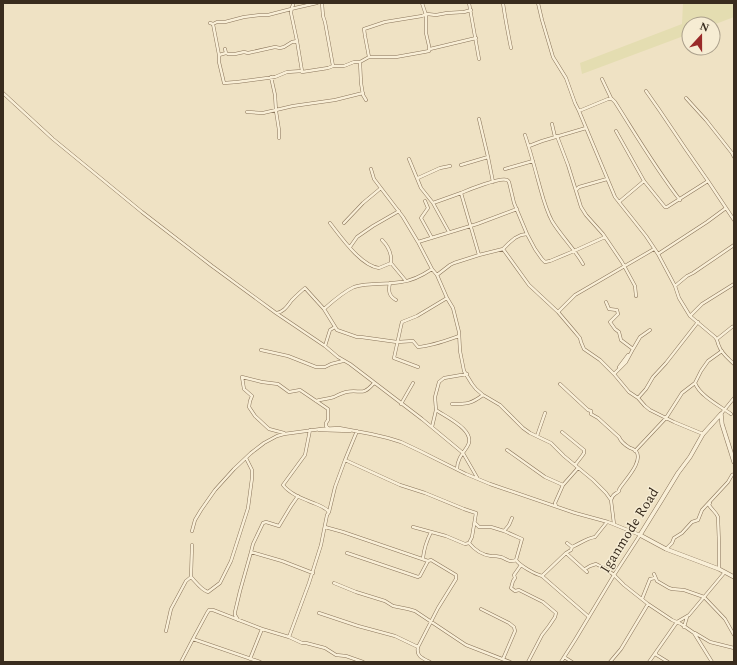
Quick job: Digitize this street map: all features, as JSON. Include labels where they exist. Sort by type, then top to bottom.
[{"type":"street","points":[[293,3],[291,15],[302,71]]},
{"type":"street","points":[[210,23],[213,24],[244,17],[268,15],[317,3]]},
{"type":"street","points":[[322,3],[323,16],[333,66]]},
{"type":"street","points":[[422,3],[426,14],[426,33],[429,51]]},
{"type":"street","points":[[469,3],[479,59]]},
{"type":"street","points":[[503,3],[511,48]]},
{"type":"street","points":[[538,3],[553,57],[566,78],[615,197],[646,236],[658,254],[675,286],[679,298],[690,316],[717,339],[722,351],[734,364]]},
{"type":"street","points":[[369,57],[364,29],[385,22],[426,14],[436,15],[471,10]]},
{"type":"street","points":[[213,24],[224,83],[277,76],[287,72],[314,71],[333,66],[343,66],[354,62],[360,62],[369,57],[396,57],[410,55],[476,38]]},
{"type":"street","points":[[219,55],[225,51],[228,54],[235,54],[244,52],[248,53],[275,47],[280,48],[297,41]]},
{"type":"street","points":[[360,62],[361,83],[366,100]]},
{"type":"street","points":[[271,77],[275,95],[279,138]]},
{"type":"street","points":[[602,79],[612,99],[642,146],[680,200]]},
{"type":"street","points":[[646,91],[734,220]]},
{"type":"street","points":[[3,93],[53,139],[142,212],[276,313],[350,364],[432,428],[461,452],[478,480]]},
{"type":"street","points":[[247,112],[263,114],[293,106],[335,100],[363,93]]},
{"type":"street","points":[[686,98],[733,152],[734,157]]},
{"type":"street","points":[[579,111],[604,100],[612,99]]},
{"type":"street","points":[[479,119],[493,182]]},
{"type":"street","points":[[552,124],[568,165],[581,207],[586,215],[600,230],[622,262],[635,286],[636,296]]},
{"type":"street","points":[[529,146],[586,128]]},
{"type":"street","points":[[616,131],[644,181],[665,207],[680,200],[708,181]]},
{"type":"street","points":[[525,135],[543,198],[552,220],[579,256],[583,264]]},
{"type":"street","points":[[461,165],[488,157]]},
{"type":"street","points":[[409,159],[421,188],[433,203],[450,232]]},
{"type":"street","points":[[505,169],[533,161]]},
{"type":"street","points":[[418,178],[440,168],[450,166]]},
{"type":"street","points":[[371,169],[374,179],[399,211],[418,242],[432,269],[437,275],[453,308],[464,371],[472,384],[483,395],[500,405],[528,432],[551,443],[610,496],[614,524]]},
{"type":"street","points":[[574,186],[579,187],[608,179]]},
{"type":"street","points":[[433,203],[493,182],[505,180],[509,182],[514,203],[527,234],[535,249],[545,262],[605,237]]},
{"type":"street","points":[[619,202],[644,181]]},
{"type":"street","points":[[576,190],[579,187]]},
{"type":"street","points":[[344,223],[363,203],[381,188]]},
{"type":"street","points":[[461,193],[479,255]]},
{"type":"street","points":[[425,201],[428,208],[421,218],[432,238]]},
{"type":"street","points":[[658,254],[726,208]]},
{"type":"street","points":[[418,242],[517,210]]},
{"type":"street","points":[[350,247],[357,237],[399,211]]},
{"type":"street","points":[[330,223],[364,261],[375,268],[391,263]]},
{"type":"street","points":[[437,275],[450,265],[479,255],[504,249],[515,238],[527,234]]},
{"type":"street","points":[[382,240],[389,249],[391,263],[406,281]]},
{"type":"street","points":[[675,286],[734,244]]},
{"type":"street","points":[[504,249],[529,285],[558,312],[580,338],[584,349],[600,360],[629,392],[638,398],[650,410],[703,434]]},
{"type":"street","points":[[558,312],[575,295],[654,249]]},
{"type":"street","points":[[324,309],[355,287],[369,284],[406,281],[423,275],[432,269]]},
{"type":"street","points":[[390,283],[389,293],[393,299],[396,300]]},
{"type":"street","points":[[690,316],[702,304],[734,284]]},
{"type":"street","points":[[276,313],[282,312],[305,288],[324,309],[336,330],[357,337],[397,342],[412,341],[418,347],[444,342],[459,336]]},
{"type":"street","points":[[418,367],[394,358],[402,322],[418,316],[447,298]]},
{"type":"street","points":[[606,302],[609,309],[617,310],[618,314],[610,322],[619,332],[621,340],[633,349]]},
{"type":"street","points":[[638,398],[646,389],[653,376],[666,363],[698,322]]},
{"type":"street","points":[[717,339],[734,326]]},
{"type":"street","points":[[325,346],[330,330],[335,327]]},
{"type":"street","points":[[614,374],[626,362],[640,337],[650,330]]},
{"type":"street","points":[[261,350],[288,356],[316,367],[325,367],[344,360]]},
{"type":"street","points":[[635,451],[666,418],[680,396],[695,383],[708,361],[722,351]]},
{"type":"street","points":[[432,428],[436,410],[435,398],[440,381],[446,377],[467,374]]},
{"type":"street","points":[[284,434],[269,429],[251,411],[249,407],[252,396],[244,389],[242,377],[278,384],[289,392],[300,390],[328,410],[328,420],[326,426],[329,428]]},
{"type":"street","points":[[316,401],[346,392],[364,392],[374,383]]},
{"type":"street","points":[[401,404],[413,383]]},
{"type":"street","points":[[695,383],[696,387],[703,394],[731,414]]},
{"type":"street","points":[[560,384],[588,410],[591,411],[591,414],[598,418],[625,444],[635,451],[637,455],[634,468],[618,491],[610,496]]},
{"type":"street","points":[[452,404],[475,401],[483,395]]},
{"type":"street","points":[[734,398],[721,414],[722,424],[734,462]]},
{"type":"street","points":[[322,405],[323,399]]},
{"type":"street","points":[[436,410],[460,426],[467,432],[469,437],[470,441],[467,448],[461,452],[457,469]]},
{"type":"street","points":[[537,436],[545,413]]},
{"type":"street","name":"Iganmode Road","points":[[560,662],[678,473],[690,457],[703,434],[721,414]]},
{"type":"street","points":[[717,419],[722,424]]},
{"type":"street","points":[[192,531],[195,520],[201,510],[220,485],[234,469],[264,442],[284,434],[329,428],[348,430],[388,438],[411,446],[478,480],[614,524],[640,535],[666,549],[719,569],[734,577]]},
{"type":"street","points":[[289,637],[313,573],[335,486],[357,432],[310,430]]},
{"type":"street","points":[[310,430],[306,455],[283,485],[298,496],[325,508],[329,512]]},
{"type":"street","points":[[562,432],[584,450],[584,453],[575,465]]},
{"type":"street","points":[[507,450],[545,477],[563,485]]},
{"type":"street","points":[[192,545],[191,577],[203,590],[208,592],[220,584],[232,562],[248,508],[251,493],[252,470],[246,458]]},
{"type":"street","points":[[345,460],[400,485],[476,513],[472,537],[468,543]]},
{"type":"street","points":[[556,506],[555,503],[563,485],[578,468]]},
{"type":"street","points":[[666,549],[672,543],[674,538],[682,533],[692,522],[698,520],[702,510],[734,474]]},
{"type":"street","points":[[238,620],[235,612],[240,592],[253,544],[263,523],[266,522],[279,526],[298,496]]},
{"type":"street","points":[[710,501],[709,505],[718,517],[719,569]]},
{"type":"street","points":[[504,530],[510,525],[512,518]]},
{"type":"street","points":[[542,576],[571,550],[572,547],[589,538],[595,537],[608,522]]},
{"type":"street","points":[[474,523],[479,527],[491,527],[504,530],[522,539],[516,560]]},
{"type":"street","points":[[325,527],[412,556],[423,558],[428,561],[431,560],[457,577],[421,639],[417,650],[419,656],[430,662]]},
{"type":"street","points":[[414,527],[446,536],[465,544],[468,543],[476,550],[488,556],[501,557],[512,562],[516,560]]},
{"type":"street","points":[[423,558],[431,532]]},
{"type":"street","points":[[566,543],[572,547]]},
{"type":"street","points":[[251,552],[282,561],[313,573]]},
{"type":"street","points":[[346,553],[418,577],[428,561]]},
{"type":"street","points":[[566,553],[587,572]]},
{"type":"street","points":[[516,560],[521,565],[542,576],[589,617]]},
{"type":"street","points":[[584,569],[596,564],[606,569],[648,604],[684,627],[710,642],[734,648]]},
{"type":"street","points":[[521,565],[514,574],[515,578],[511,588],[515,591],[519,590],[543,602],[556,613],[555,617],[542,635],[528,662]]},
{"type":"street","points":[[684,627],[688,617],[725,572]]},
{"type":"street","points":[[654,574],[657,581],[669,588],[684,590],[704,598],[725,619],[734,635]]},
{"type":"street","points":[[166,631],[171,610],[186,581],[191,577]]},
{"type":"street","points":[[642,599],[648,582],[650,579],[655,578]]},
{"type":"street","points":[[334,583],[385,601],[393,606],[415,611],[466,645],[510,662]]},
{"type":"street","points":[[610,662],[621,649],[648,604]]},
{"type":"street","points":[[481,609],[509,623],[514,628],[515,631],[503,659]]},
{"type":"street","points":[[181,662],[209,610],[213,610],[302,643],[325,648],[336,655],[346,656],[363,662]]},
{"type":"street","points":[[319,613],[395,636],[418,647]]},
{"type":"street","points":[[649,662],[676,622],[688,617]]},
{"type":"street","points":[[250,659],[262,629]]},
{"type":"street","points":[[694,633],[712,662]]},
{"type":"street","points":[[194,639],[260,662]]},
{"type":"street","points":[[656,652],[656,654],[668,662]]},
{"type":"street","points":[[564,656],[572,662]]},
{"type":"shaded area","points":[[683,3],[734,3],[734,17],[721,22],[721,16],[682,16]]},
{"type":"shaded area","points":[[681,24],[681,37],[582,74],[580,63]]}]
